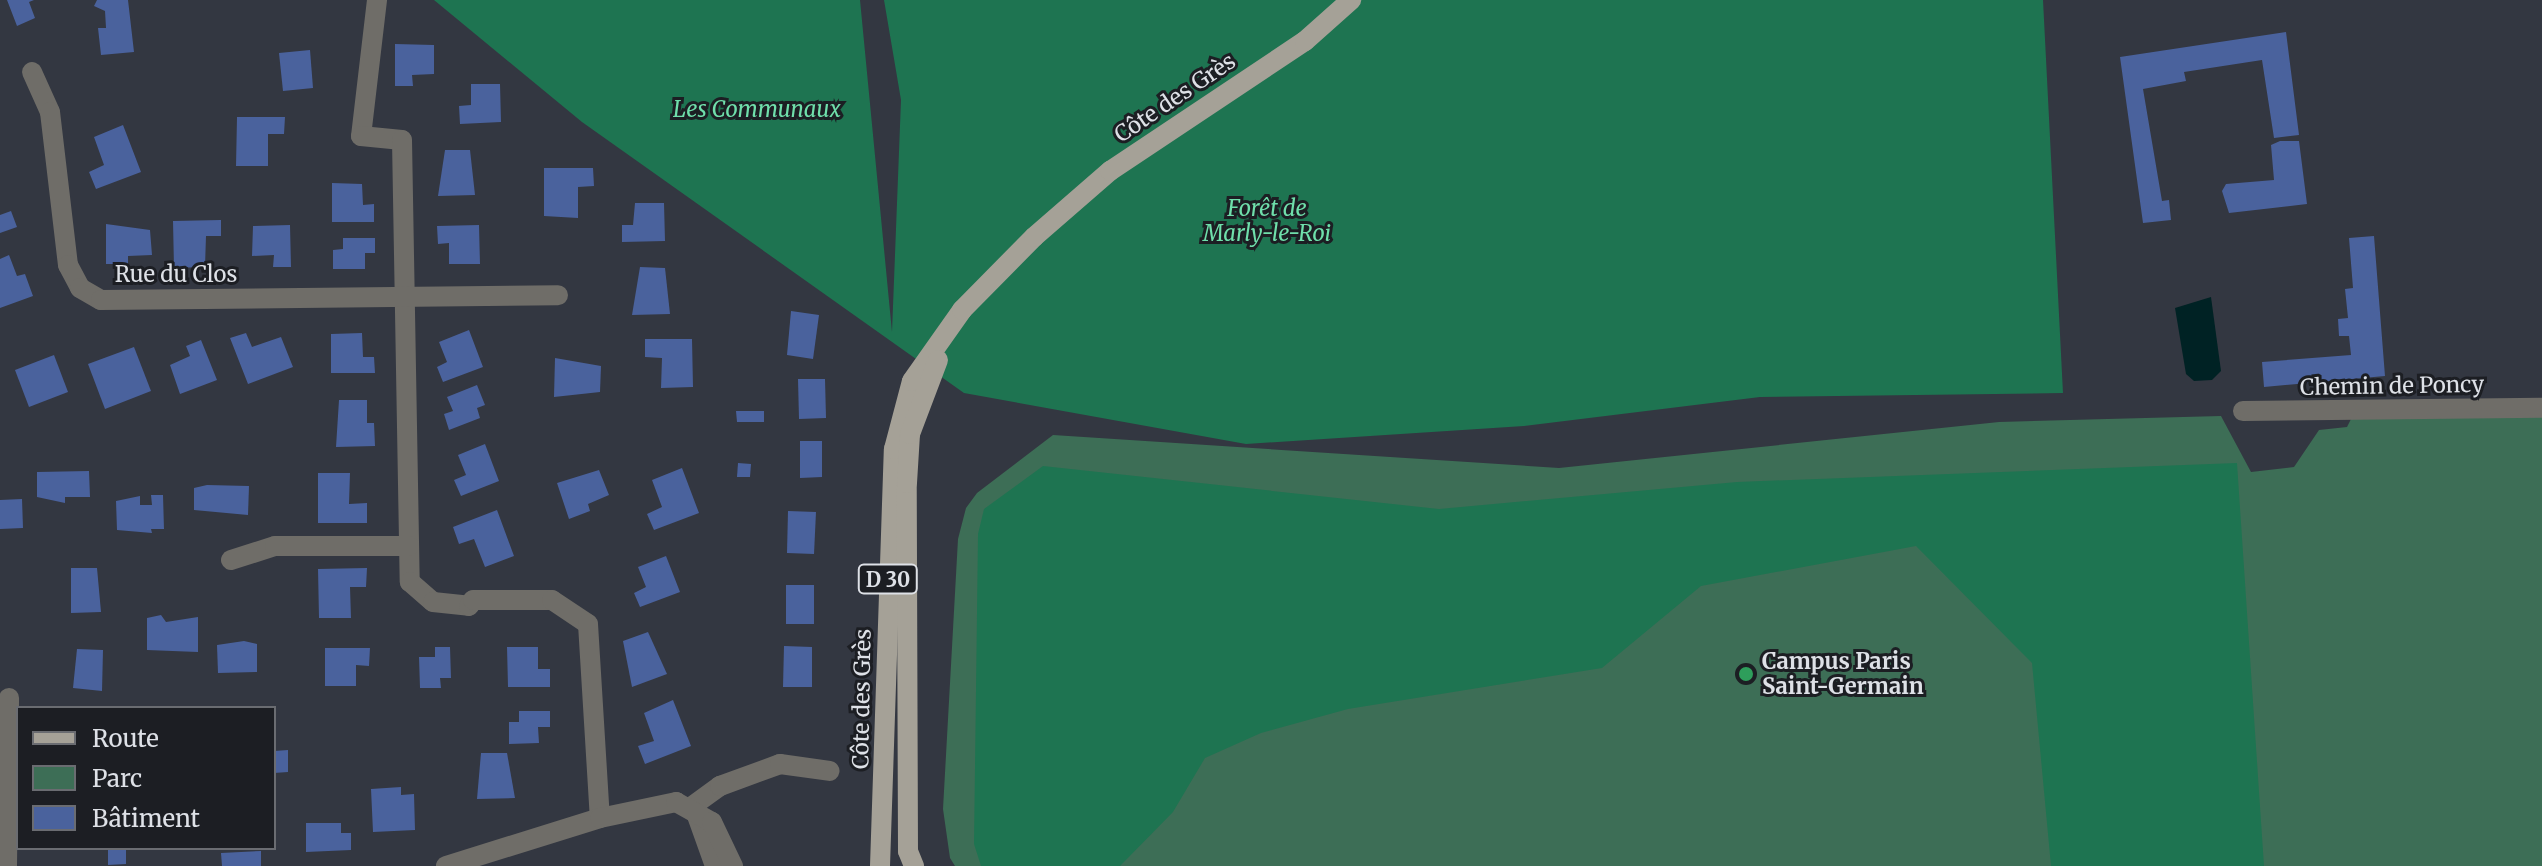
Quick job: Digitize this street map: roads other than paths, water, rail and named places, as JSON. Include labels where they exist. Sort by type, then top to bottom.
[{"type":"main road","name":"Côte des Grès","points":[[880,866],[885,815],[894,449],[912,381],[962,310],[1110,171],[1305,41],[1351,0]]},
{"type":"main road","name":"Côte des Grès","points":[[914,866],[908,851],[910,434],[931,372],[962,310]]},
{"type":"street","points":[[377,0],[361,136],[402,140],[410,582],[433,602],[469,606],[473,600],[552,600],[588,624],[600,818]]},
{"type":"street","name":"Rue du Clos","points":[[32,72],[50,112],[68,265],[80,288],[101,300],[558,295]]},
{"type":"street","name":"Chemin de Poncy","points":[[2243,411],[2542,408]]},
{"type":"street","points":[[231,560],[275,546],[409,546]]},
{"type":"street","points":[[7,866],[9,698]]},
{"type":"street","points":[[694,810],[720,786],[780,764],[830,771]]},
{"type":"street","points":[[446,866],[600,818],[676,802],[712,822],[733,866]]},
{"type":"street","points":[[694,810],[715,866]]},
{"type":"place","name":"Campus Paris Saint-Germain","points":[[1746,674]]},
{"type":"park label","name":"Les Communaux","points":[[757,110]]},
{"type":"park label","name":"Forêt de Marly-le-Roi","points":[[1267,220]]}]
